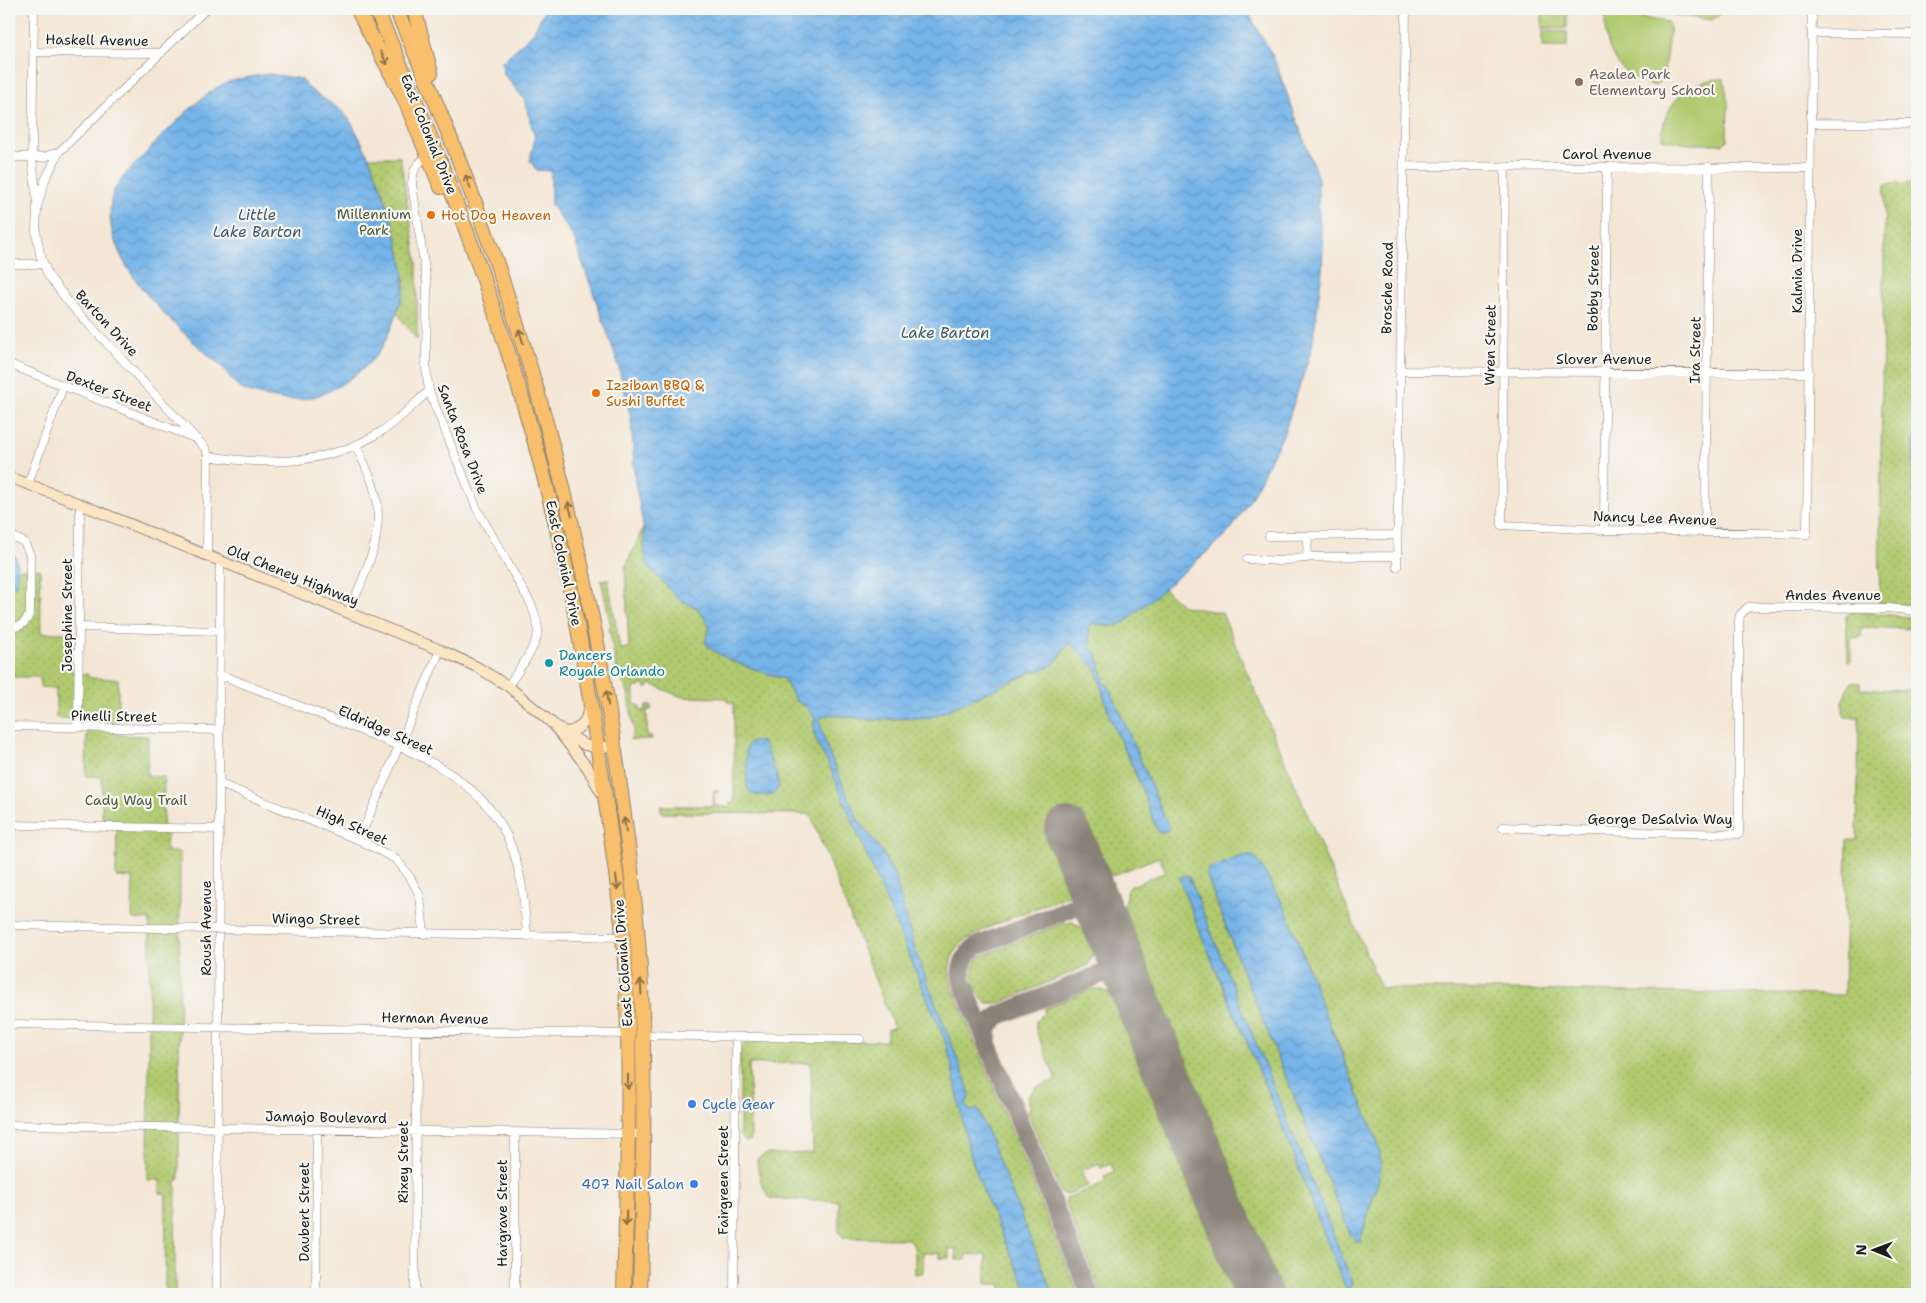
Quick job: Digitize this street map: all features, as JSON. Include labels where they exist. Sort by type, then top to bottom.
[{"type":"highway","points":[[357,9],[394,77],[452,215],[482,273]]},
{"type":"highway","name":"East Colonial Drive","points":[[376,9],[433,140],[482,273],[538,453],[568,575],[591,696],[623,937],[628,1033],[628,1134],[624,1294]]},
{"type":"highway","name":"East Colonial Drive","points":[[396,9],[438,105],[499,267],[555,450],[594,622],[615,752],[635,901],[643,1035],[640,1294]]},
{"type":"highway","points":[[414,9],[425,46],[438,105]]},
{"type":"highway","points":[[506,346],[518,362],[540,434],[555,450]]},
{"type":"highway","points":[[538,453],[552,464],[564,484]]},
{"type":"street","points":[[34,9],[32,157],[37,207]]},
{"type":"street","name":"Barton Drive","points":[[206,9],[59,152],[45,180],[37,207],[36,231],[43,264],[48,275],[70,304],[201,441],[208,456]]},
{"type":"street","name":"Brosche Road","points":[[1397,567],[1406,9]]},
{"type":"street","name":"Kalmia Drive","points":[[1807,534],[1812,9]]},
{"type":"street","points":[[1812,33],[1917,34]]},
{"type":"street","name":"Haskell Avenue","points":[[33,52],[160,53]]},
{"type":"street","points":[[1811,123],[1917,124]]},
{"type":"street","points":[[9,157],[52,156],[59,152]]},
{"type":"street","name":"Santa Rosa Drive","points":[[428,156],[418,162],[414,169],[412,184],[427,284],[426,368],[429,391],[477,509],[531,604],[538,631],[535,642],[508,686]]},
{"type":"street","name":"Carol Avenue","points":[[1404,166],[1811,168]]},
{"type":"street","name":"Wren Street","points":[[1502,525],[1504,166]]},
{"type":"street","name":"Bobby Street","points":[[1604,530],[1607,167]]},
{"type":"street","name":"Ira Street","points":[[1705,532],[1709,167]]},
{"type":"street","points":[[9,264],[43,264]]},
{"type":"street","name":"Dexter Street","points":[[9,364],[201,441]]},
{"type":"street","name":"Slover Avenue","points":[[1399,371],[1809,373]]},
{"type":"street","points":[[28,484],[64,387]]},
{"type":"street","points":[[207,556],[208,456],[265,463],[289,462],[327,456],[356,446],[384,429],[429,391]]},
{"type":"street","points":[[349,612],[375,548],[379,529],[378,505],[373,485],[356,446]]},
{"type":"street","name":"Old Cheney Highway","points":[[9,477],[349,612],[477,667],[508,686],[552,724],[592,774],[606,800]]},
{"type":"street","name":"Josephine Street","points":[[78,727],[80,504]]},
{"type":"street","name":"Nancy Lee Avenue","points":[[1502,525],[1604,530],[1807,534]]},
{"type":"street","points":[[9,535],[24,542],[28,547],[30,555],[30,611],[22,625],[9,628]]},
{"type":"street","points":[[1269,536],[1398,535]]},
{"type":"street","points":[[1307,558],[1308,536]]},
{"type":"street","points":[[1247,559],[1279,561],[1307,558],[1397,556]]},
{"type":"street","name":"Roush Avenue","points":[[216,1294],[220,561]]},
{"type":"street","name":"Andes Avenue","points":[[1748,607],[1888,608],[1917,611]]},
{"type":"street","name":"George DeSalvia Way","points":[[1502,826],[1587,832],[1739,834],[1739,621],[1740,614],[1748,607]]},
{"type":"street","points":[[80,627],[219,631]]},
{"type":"street","points":[[359,840],[440,650]]},
{"type":"street","name":"Eldridge Street","points":[[219,674],[400,746],[450,773],[478,797],[500,823],[518,867],[524,892],[527,936]]},
{"type":"street","points":[[568,732],[577,730],[586,721],[591,696]]},
{"type":"street","name":"Old Cheney Highway","points":[[552,724],[568,732],[585,746],[599,754]]},
{"type":"street","name":"Pinelli Street","points":[[9,726],[219,730]]},
{"type":"street","points":[[580,758],[615,752]]},
{"type":"street","name":"High Street","points":[[220,784],[359,840],[397,860],[410,877],[420,896],[424,934]]},
{"type":"street","points":[[9,825],[219,829]]},
{"type":"street","name":"Wingo Street","points":[[9,925],[623,937]]},
{"type":"street","name":"Herman Avenue","points":[[9,1024],[628,1033],[643,1035],[860,1039]]},
{"type":"street","name":"Rixey Street","points":[[415,1294],[416,1030]]},
{"type":"street","name":"Fairgreen Street","points":[[734,1294],[736,1037]]},
{"type":"street","name":"Jamajo Boulevard","points":[[9,1125],[643,1134]]},
{"type":"street","name":"Daubert Street","points":[[316,1294],[317,1130]]},
{"type":"street","name":"Hargrave Street","points":[[514,1294],[515,1132]]},
{"type":"street","points":[[625,1271],[641,1271]]},
{"type":"green space","points":[[1630,9],[1720,9],[1719,15],[1712,20]]},
{"type":"green space","points":[[1542,12],[1567,12],[1567,28],[1542,28]]},
{"type":"green space","points":[[1606,12],[1667,22],[1670,27],[1663,79],[1656,86],[1632,76],[1615,60],[1606,38]]},
{"type":"green space","points":[[1542,31],[1567,32],[1567,47],[1542,47]]},
{"type":"green space","points":[[1724,79],[1728,104],[1727,140],[1723,144],[1688,144],[1662,139],[1666,115],[1680,96],[1700,83]]},
{"type":"green space","name":"Millennium Park","points":[[332,157],[400,157],[417,263],[417,340],[340,236]]},
{"type":"green space","points":[[1917,183],[1917,605],[1879,604],[1885,184]]},
{"type":"green space","points":[[644,526],[677,598],[697,608],[710,626],[705,642],[729,660],[784,679],[796,701],[818,712],[869,720],[932,717],[1032,672],[1050,666],[1056,662],[1065,648],[1071,644],[1096,669],[1111,721],[1140,784],[1122,717],[1111,693],[1103,683],[1096,652],[1091,650],[1089,629],[1091,623],[1125,622],[1163,588],[1183,606],[1222,613],[1381,988],[1844,995],[1847,840],[1857,840],[1859,717],[1845,717],[1843,709],[1844,699],[1847,689],[1852,682],[1860,683],[1860,689],[1916,690],[1917,683],[1917,1294],[1283,1294],[1123,905],[1126,903],[1126,892],[1131,886],[1166,872],[1159,857],[1111,876],[1088,822],[1046,839],[1069,895],[1011,918],[968,938],[956,950],[950,966],[953,989],[1078,1294],[1001,1294],[1001,1284],[986,1284],[986,1255],[966,1255],[966,1260],[956,1260],[956,1249],[949,1249],[949,1258],[939,1258],[939,1253],[923,1253],[923,1273],[915,1274],[915,1250],[909,1239],[844,1238],[839,1232],[839,1201],[771,1199],[761,1180],[757,1159],[766,1154],[813,1153],[811,1063],[749,1064],[751,1140],[746,1142],[740,1136],[740,1048],[747,1041],[886,1041],[888,1029],[894,1028],[810,814],[664,813],[661,811],[661,806],[713,806],[714,791],[720,791],[714,793],[715,806],[729,807],[730,803],[734,803],[734,703],[728,702],[726,698],[682,697],[650,684],[647,689],[645,685],[640,685],[634,688],[634,704],[639,705],[640,710],[645,711],[646,705],[651,705],[651,710],[647,710],[647,736],[652,736],[652,739],[630,740],[634,730],[628,692],[617,671],[609,627],[611,626],[601,580],[608,579],[620,649],[629,648],[625,568]],"holes":[[[1186,875],[1349,1289],[1338,1270],[1301,1171],[1198,927],[1179,878]],[[1207,876],[1326,1016],[1343,1053],[1355,1241],[1350,1234],[1240,964]]]},
{"type":"green space","name":"Cady Way Trail","points":[[9,569],[40,569],[41,633],[72,633],[72,673],[87,674],[91,678],[118,679],[118,735],[148,736],[147,776],[164,777],[163,835],[167,835],[166,852],[180,852],[179,1180],[176,1181],[175,1294],[165,1294],[166,1194],[160,1193],[160,1180],[148,1180],[150,920],[132,919],[133,878],[116,877],[117,819],[102,818],[102,777],[86,776],[87,719],[56,718],[56,688],[40,687],[40,677],[9,677]]},
{"type":"green space","points":[[1852,611],[1917,618],[1917,636],[1915,636],[1915,629],[1862,627],[1861,637],[1851,638],[1851,661],[1848,662],[1846,616]]},
{"type":"green space","points":[[1073,922],[1082,928],[1093,953],[1088,965],[1000,1003],[988,1003],[983,999],[976,988],[973,975],[973,968],[980,957],[1063,923]]},
{"type":"green space","points":[[1092,989],[1100,989],[1110,994],[1233,1294],[1102,1294],[1065,1202],[1067,1198],[1106,1182],[1104,1176],[1114,1172],[1111,1164],[1101,1168],[1099,1163],[1082,1170],[1083,1177],[1088,1183],[1087,1186],[1066,1195],[1061,1193],[1027,1110],[1030,1109],[1028,1097],[1035,1088],[1056,1080],[1036,1030],[1036,1021],[1045,1012],[1044,1009]]},
{"type":"water","name":"Lake Barton","points":[[545,9],[1246,9],[1273,56],[1318,178],[1318,208],[1323,245],[1322,271],[1312,348],[1284,433],[1251,498],[1232,528],[1222,539],[1125,622],[1112,627],[1092,623],[1089,629],[1091,649],[1096,652],[1104,678],[1103,683],[1109,686],[1169,828],[1167,831],[1158,833],[1134,768],[1111,721],[1096,669],[1071,644],[1065,648],[1056,662],[1050,667],[1032,672],[932,717],[869,720],[829,714],[819,719],[827,748],[857,818],[881,850],[895,876],[915,950],[967,1083],[970,1095],[966,1104],[968,1109],[972,1111],[978,1109],[1053,1294],[1029,1294],[990,1207],[970,1153],[945,1041],[828,763],[817,742],[814,730],[815,718],[806,707],[796,701],[784,679],[729,660],[711,648],[705,642],[710,626],[697,608],[677,598],[647,564],[644,550],[644,530],[635,481],[631,418],[617,360],[573,236],[551,205],[551,171],[536,170],[530,160],[535,138],[524,99],[503,73],[502,62],[533,33]]},
{"type":"water","name":"Little Lake Barton","points":[[269,74],[301,79],[312,91],[341,111],[352,124],[374,169],[386,200],[404,273],[402,297],[386,340],[376,356],[362,370],[335,388],[316,396],[296,400],[285,400],[257,394],[237,386],[222,367],[162,312],[144,291],[128,268],[116,245],[111,221],[112,197],[117,185],[162,136],[196,103],[228,82]]},
{"type":"water","points":[[1917,256],[1917,370],[1913,298]]},
{"type":"water","points":[[1917,370],[1917,496],[1913,493],[1913,478]]},
{"type":"water","points":[[9,546],[17,565],[15,587],[9,580]]},
{"type":"water","points":[[762,741],[777,775],[779,788],[773,794],[762,796],[751,793],[747,787],[746,749],[749,743]]},
{"type":"water","points":[[1242,856],[1253,856],[1259,862],[1287,912],[1326,1016],[1378,1142],[1381,1162],[1379,1178],[1360,1242],[1355,1241],[1350,1234],[1240,964],[1207,876],[1208,869]]},
{"type":"water","points":[[1186,875],[1189,877],[1352,1281],[1349,1290],[1345,1287],[1274,1106],[1190,907],[1179,878]]},
{"type":"taxiway","points":[[1090,1294],[963,984],[961,973],[963,963],[977,946],[1096,898]]},
{"type":"taxiway","points":[[987,1042],[988,1026],[998,1016],[1123,965]]},
{"type":"runway","points":[[1067,831],[1258,1294]]},
{"type":"place","name":"Azalea Park Elementary School","points":[[1579,82]]},
{"type":"place","name":"Hot Dog Heaven","points":[[431,215]]},
{"type":"place","name":"Izziban BBQ & Sushi Buffet","points":[[596,393]]},
{"type":"place","name":"Dancers Royale Orlando","points":[[549,663]]},
{"type":"place","name":"Cycle Gear","points":[[692,1104]]},
{"type":"place","name":"407 Nail Salon","points":[[694,1184]]}]
